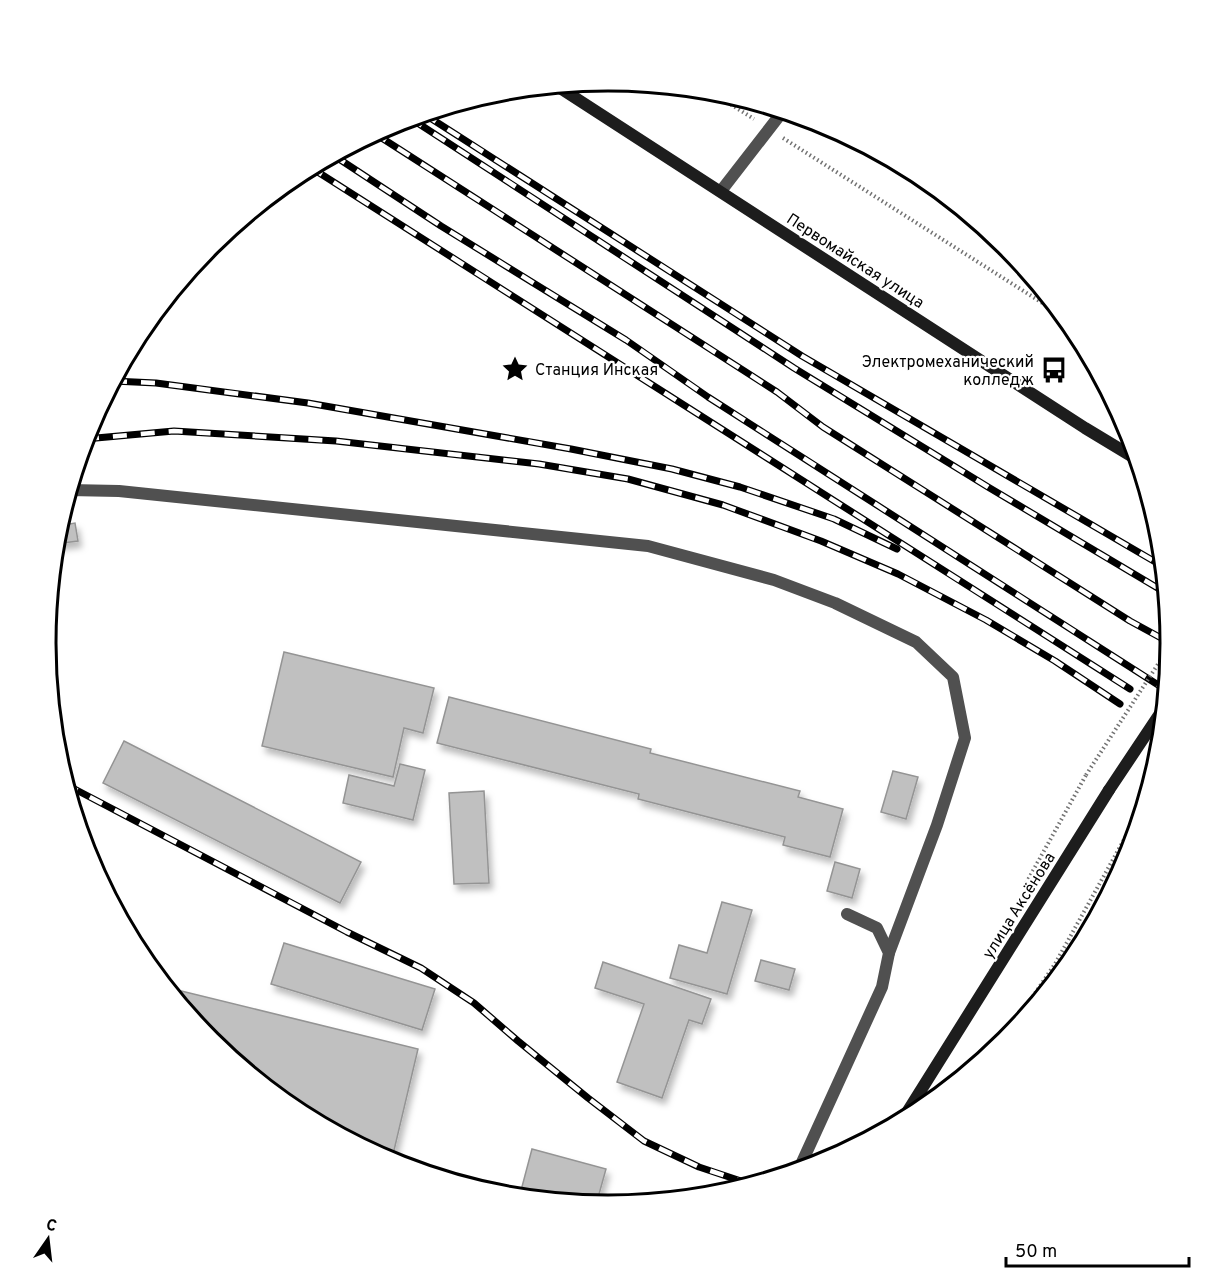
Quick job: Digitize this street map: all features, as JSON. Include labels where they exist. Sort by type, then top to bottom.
[{"type":"main road","name":"Первомайская улица","points":[[567,93],[1126,453]]},
{"type":"main road","name":"улица Аксёнова","points":[[912,1105],[1109,790],[1155,721]]},
{"type":"lane","points":[[720,192],[778,118]]},
{"type":"lane","points":[[77,490],[119,491],[648,546],[774,580],[835,603],[916,642],[953,677],[965,738],[937,825],[889,953],[882,987],[803,1160]]},
{"type":"lane","points":[[847,914],[877,928],[889,953]]},
{"type":"path","points":[[733,106],[1043,303]]},
{"type":"path","points":[[1086,776],[1159,662]]},
{"type":"path","points":[[1035,994],[1055,964],[1126,833]]},
{"type":"building","points":[[75,523],[78,541],[65,543],[69,524]]},
{"type":"building","points":[[284,652],[434,688],[423,733],[404,728],[393,777],[262,746]]},
{"type":"building","points":[[449,697],[651,749],[650,753],[800,791],[798,797],[843,809],[830,857],[783,845],[785,837],[638,799],[639,794],[437,743]]},
{"type":"building","points":[[124,741],[361,862],[340,903],[103,783]]},
{"type":"building","points":[[400,764],[425,770],[413,820],[343,803],[349,775],[394,786]]},
{"type":"building","points":[[893,771],[918,777],[906,819],[881,812]]},
{"type":"building","points":[[484,791],[489,883],[454,884],[449,793]]},
{"type":"building","points":[[835,862],[860,869],[852,898],[827,891]]},
{"type":"building","points":[[722,902],[752,910],[727,994],[670,978],[679,945],[707,953]]},
{"type":"building","points":[[284,943],[435,989],[422,1030],[271,984]]},
{"type":"building","points":[[761,960],[795,969],[789,990],[755,981]]},
{"type":"building","points":[[603,962],[711,999],[702,1024],[689,1020],[662,1098],[617,1082],[644,1004],[595,988]]},
{"type":"building","points":[[178,990],[418,1049],[394,1152],[332,1122],[272,1082],[217,1034]]},
{"type":"building","points":[[532,1149],[606,1169],[599,1196],[521,1189]]},
{"type":"railway","points":[[432,119],[802,356],[1154,561]]},
{"type":"railway","points":[[419,124],[794,368],[1157,588]]},
{"type":"railway","points":[[384,139],[777,392],[823,427],[1130,621],[1160,637]]},
{"type":"railway","points":[[341,160],[441,226],[626,340],[708,397],[1159,685]]},
{"type":"railway","points":[[319,173],[1130,689]]},
{"type":"railway","points":[[122,381],[156,383],[308,403],[672,469],[740,487],[834,519],[897,549]]},
{"type":"railway","points":[[96,438],[174,431],[336,441],[539,464],[628,479],[723,505],[821,541],[898,574],[986,620],[1055,661],[1120,704]]},
{"type":"railway","points":[[75,789],[347,932],[421,968],[474,1003],[588,1098],[644,1141],[699,1167],[738,1180]]},
{"type":"place","name":"Станция Инская","points":[[515,369]]},
{"type":"place","name":"Электромеханический колледж","points":[[1054,370]]}]
